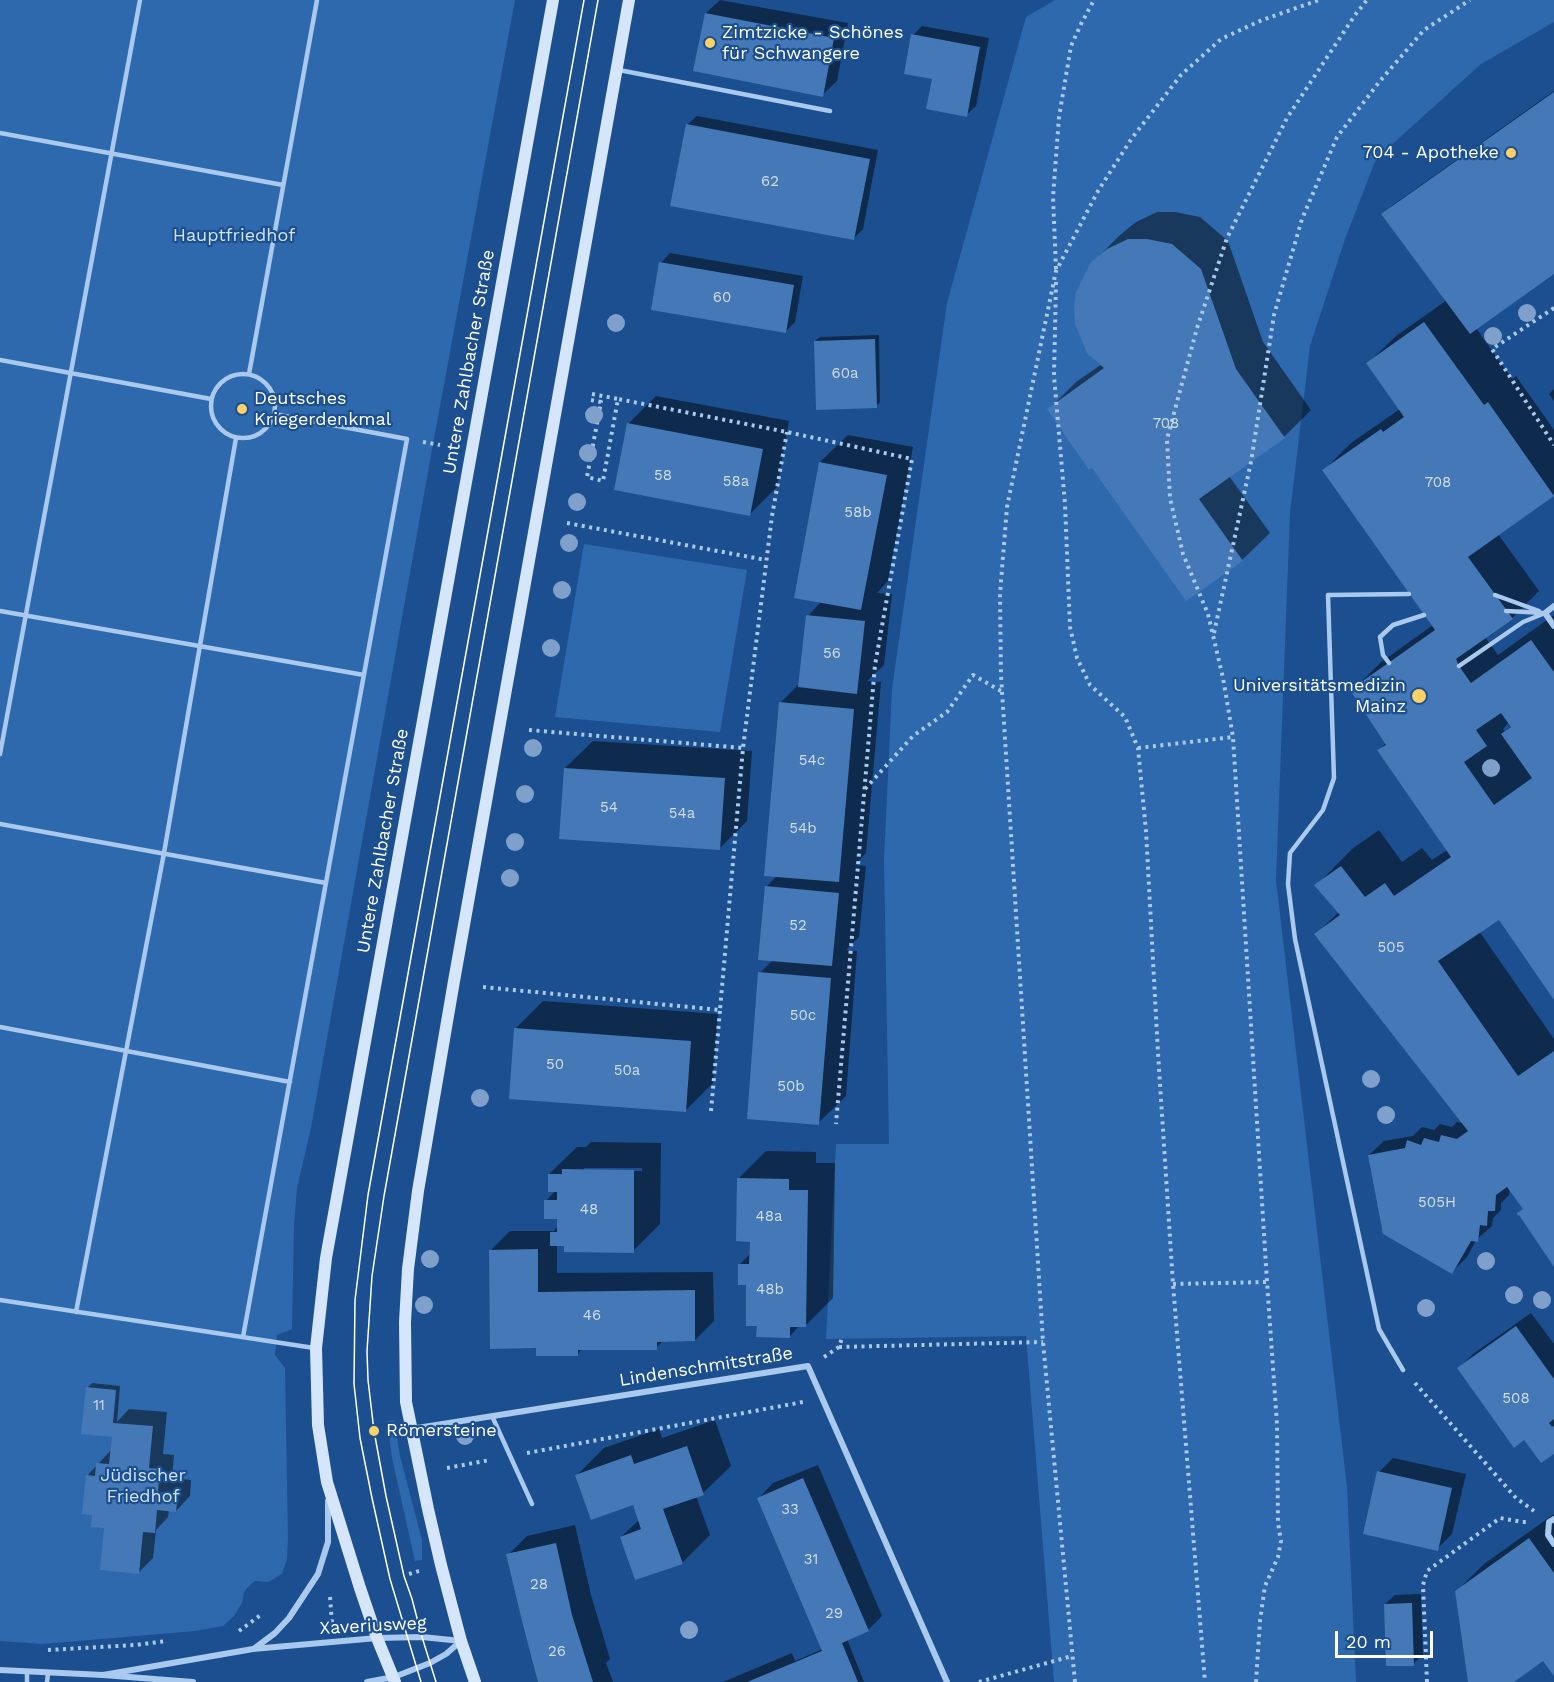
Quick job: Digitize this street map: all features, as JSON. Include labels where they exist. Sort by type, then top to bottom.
[{"type":"street","name":"Untere Zahlbacher Straße","points":[[394,1680],[327,1482],[318,1425],[316,1348],[326,1258],[553,0]]},
{"type":"street","points":[[475,1682],[461,1641],[428,1509],[406,1402],[405,1322],[408,1269],[418,1191],[454,981],[629,0]]},
{"type":"street","points":[[1554,606],[1545,613],[1554,626]]},
{"type":"street","name":"Lindenschmitstraße","points":[[411,1429],[808,1366],[947,1682]]},
{"type":"street","name":"Xaveriusweg","points":[[253,1649],[275,1633],[289,1618],[318,1574],[327,1542],[329,1518],[327,1482]]},
{"type":"street","points":[[1552,1520],[1548,1535],[1554,1544]]},
{"type":"street","name":"Xaveriusweg","points":[[103,1675],[253,1649],[378,1638],[422,1637],[461,1641]]},
{"type":"street","name":"Xaveriusweg","points":[[367,1682],[394,1680],[446,1654],[461,1641]]},
{"type":"street","name":"Xaveriusweg","points":[[0,1670],[193,1682]]},
{"type":"lane","points":[[0,754],[140,0]]},
{"type":"lane","points":[[249,374],[317,0]]},
{"type":"lane","points":[[616,70],[830,111]]},
{"type":"lane","points":[[0,133],[283,185]]},
{"type":"lane","points":[[0,360],[212,399]]},
{"type":"lane","points":[[249,374],[267,384],[273,393],[274,414],[271,423],[264,431],[255,436],[236,438],[227,434],[213,419],[212,399],[215,390],[229,376],[249,374]]},
{"type":"lane","points":[[243,1337],[407,439],[274,414]]},
{"type":"lane","points":[[76,1312],[164,854],[236,438]]},
{"type":"lane","points":[[1403,1370],[1379,1329],[1295,939],[1288,884],[1290,854],[1323,810],[1334,778],[1328,595],[1409,594]]},
{"type":"lane","points":[[1495,595],[1545,613]]},
{"type":"lane","points":[[0,611],[364,675]]},
{"type":"lane","points":[[1506,611],[1545,613]]},
{"type":"lane","points":[[1459,666],[1523,622],[1545,613]]},
{"type":"lane","points":[[1389,663],[1383,655],[1380,637],[1393,625],[1424,615]]},
{"type":"lane","points":[[0,824],[326,883]]},
{"type":"lane","points":[[0,1028],[290,1082]]},
{"type":"lane","points":[[0,1300],[316,1348]]},
{"type":"lane","points":[[492,1416],[532,1504]]},
{"type":"lane","points":[[27,1672],[27,1682]]},
{"type":"lane","points":[[47,1682],[48,1674]]},
{"type":"path","points":[[1094,0],[1071,46],[1059,117],[1053,197],[1056,271],[1054,376],[1065,504],[1070,627],[1077,658],[1090,685],[1125,717],[1138,748],[1146,831],[1173,1284],[1206,1682]]},
{"type":"path","points":[[1075,1682],[1043,1342],[1002,691],[1000,594],[1007,507],[1056,271],[1098,190],[1132,138],[1180,75],[1221,39],[1262,20],[1319,0]]},
{"type":"path","points":[[1256,1682],[1265,1586],[1278,1557],[1281,1541],[1278,1523],[1277,1424],[1266,1282],[1233,737],[1223,678],[1208,614],[1183,554],[1170,498],[1167,439],[1197,328],[1227,238],[1287,118],[1367,0]]},
{"type":"path","points":[[1213,637],[1251,462],[1274,315],[1302,219],[1337,137],[1424,30],[1470,0]]},
{"type":"path","points":[[1554,308],[1492,349],[1554,445]]},
{"type":"path","points":[[592,394],[912,459],[875,665],[836,1124]]},
{"type":"path","points":[[591,400],[602,402],[587,477],[603,481],[618,399]]},
{"type":"path","points":[[711,1111],[743,748],[772,516],[787,432]]},
{"type":"path","points":[[433,444],[440,445]]},
{"type":"path","points":[[567,523],[766,560]]},
{"type":"path","points":[[865,790],[913,736],[947,712],[973,675],[1002,691]]},
{"type":"path","points":[[529,730],[743,748]]},
{"type":"path","points":[[1138,748],[1233,737]]},
{"type":"path","points":[[483,987],[720,1010]]},
{"type":"path","points":[[1173,1284],[1266,1282]]},
{"type":"path","points":[[839,1347],[1043,1342]]},
{"type":"path","points":[[1403,1370],[1516,1498]]},
{"type":"path","points":[[447,1468],[822,1399]]},
{"type":"path","points":[[1427,1682],[1423,1585],[1427,1571],[1500,1518],[1522,1522],[1552,1520]]},
{"type":"path","points":[[409,1575],[422,1571]]},
{"type":"path","points":[[322,1593],[330,1597],[336,1595]]},
{"type":"path","points":[[330,1597],[333,1628]]},
{"type":"path","points":[[237,1632],[265,1613]]},
{"type":"path","points":[[44,1650],[135,1646],[169,1641]]},
{"type":"path","points":[[979,1682],[1072,1656]]},
{"type":"green space","name":"Hauptfriedhof","points":[[0,0],[515,0],[311,1128],[297,1188],[292,1329],[277,1335],[275,1355],[285,1368],[287,1559],[282,1574],[268,1582],[255,1581],[249,1586],[234,1616],[223,1626],[195,1631],[43,1644],[0,1641]]},
{"type":"green space","points":[[1055,0],[1554,0],[1554,22],[1481,64],[1376,159],[1345,239],[1310,346],[1290,513],[1276,880],[1347,1487],[1356,1682],[1054,1682],[1026,1336],[826,1339],[836,1144],[889,1144],[884,860],[892,689],[947,303],[1026,17]]},
{"type":"green space","points":[[584,544],[747,570],[720,732],[555,717]]},
{"type":"green space","points":[[394,1420],[400,1456],[422,1540],[422,1560],[415,1561],[392,1458],[387,1421]]},
{"type":"building","points":[[705,13],[834,38],[823,97],[693,71]]},
{"type":"building","points":[[911,34],[980,47],[967,117],[926,109],[932,79],[904,74]]},
{"type":"building","name":"704 - Apotheke","points":[[1554,92],[1554,274],[1470,334],[1381,214]]},
{"type":"building","points":[[686,124],[870,159],[854,240],[670,206]]},
{"type":"building","points":[[1128,239],[1147,239],[1172,244],[1201,269],[1236,369],[1285,438],[1199,499],[1243,561],[1186,601],[1092,468],[1089,470],[1047,409],[1104,368],[1087,353],[1075,324],[1076,292],[1091,262],[1107,249]]},
{"type":"building","points":[[659,262],[794,285],[786,333],[651,310]]},
{"type":"building","points":[[1424,322],[1484,405],[1488,402],[1554,496],[1468,557],[1513,619],[1456,659],[1471,683],[1531,640],[1554,672],[1554,1000],[1499,920],[1438,961],[1518,1076],[1554,1051],[1554,1267],[1518,1216],[1517,1213],[1523,1209],[1507,1187],[1496,1195],[1495,1211],[1488,1211],[1487,1226],[1480,1225],[1478,1242],[1471,1241],[1452,1274],[1383,1234],[1368,1155],[1405,1148],[1407,1140],[1421,1145],[1424,1138],[1439,1142],[1441,1135],[1457,1139],[1468,1131],[1314,934],[1340,915],[1314,885],[1341,866],[1365,897],[1385,883],[1394,896],[1451,857],[1377,750],[1386,745],[1350,690],[1435,630],[1322,470],[1381,429],[1383,432],[1404,417],[1366,363]],"holes":[[[1501,713],[1511,727],[1501,734],[1532,778],[1494,805],[1464,762],[1487,746],[1476,730]]]},
{"type":"building","points":[[875,339],[877,408],[816,410],[814,341]]},
{"type":"building","points":[[627,423],[763,449],[750,516],[614,490]]},
{"type":"building","points":[[819,462],[887,475],[861,610],[794,598]]},
{"type":"building","points":[[806,615],[865,621],[857,694],[798,687]]},
{"type":"building","points":[[779,702],[854,709],[839,882],[764,876]]},
{"type":"building","points":[[564,768],[725,778],[720,850],[559,839]]},
{"type":"building","points":[[765,886],[839,893],[832,966],[758,960]]},
{"type":"building","points":[[758,972],[831,978],[819,1125],[747,1119]]},
{"type":"building","points":[[514,1028],[691,1041],[686,1112],[509,1099]]},
{"type":"building","points":[[562,1169],[634,1170],[634,1253],[564,1252],[564,1246],[550,1246],[550,1232],[557,1232],[557,1219],[544,1219],[544,1200],[557,1200],[557,1192],[548,1192],[548,1174],[562,1174]]},
{"type":"building","points":[[737,1178],[789,1179],[789,1190],[808,1190],[806,1327],[790,1327],[790,1338],[756,1337],[757,1326],[746,1326],[746,1285],[738,1285],[738,1264],[749,1264],[750,1242],[736,1241]]},
{"type":"building","points":[[538,1249],[538,1292],[695,1290],[695,1341],[657,1342],[657,1350],[578,1350],[578,1356],[536,1356],[536,1348],[490,1349],[489,1250]]},
{"type":"building","points":[[1516,1326],[1554,1379],[1554,1419],[1549,1423],[1552,1427],[1554,1426],[1554,1454],[1541,1463],[1524,1440],[1514,1448],[1457,1368]]},
{"type":"building","points":[[86,1387],[116,1390],[113,1423],[153,1426],[149,1468],[160,1469],[158,1492],[178,1494],[176,1512],[157,1510],[155,1533],[143,1532],[139,1574],[100,1570],[104,1528],[91,1527],[92,1515],[82,1514],[86,1475],[95,1476],[96,1463],[109,1464],[112,1437],[81,1434]]},
{"type":"building","points":[[687,1446],[704,1495],[663,1509],[683,1564],[635,1580],[620,1537],[641,1529],[633,1505],[591,1520],[575,1475],[631,1455],[634,1464]]},
{"type":"building","points":[[1377,1471],[1452,1488],[1438,1551],[1363,1534]]},
{"type":"building","points":[[803,1478],[869,1631],[842,1643],[858,1682],[747,1682],[822,1651],[757,1498]]},
{"type":"building","points":[[1529,1538],[1554,1573],[1554,1676],[1543,1661],[1514,1682],[1468,1682],[1455,1591]]},
{"type":"building","points":[[556,1543],[572,1615],[593,1682],[538,1682],[506,1554]]},
{"type":"building","points":[[1412,1603],[1414,1666],[1386,1666],[1384,1604]]},
{"type":"tram line","points":[[421,1682],[390,1579],[360,1438],[354,1384],[355,1300],[368,1195],[584,0]]},
{"type":"tram line","points":[[436,1682],[404,1576],[374,1431],[367,1351],[372,1276],[384,1196],[598,0]]},
{"type":"place","name":"Zimtzicke - Schönes für Schwangere","points":[[710,43]]},
{"type":"place","name":"704 - Apotheke","points":[[1511,153]]},
{"type":"place","name":"Deutsches Kriegerdenkmal","points":[[242,409]]},
{"type":"place","name":"Universitätsmedizin Mainz","points":[[1419,696]]},
{"type":"place","name":"Römersteine","points":[[374,1431]]},
{"type":"park label","name":"Jüdischer Friedhof","points":[[143,1486]]}]
